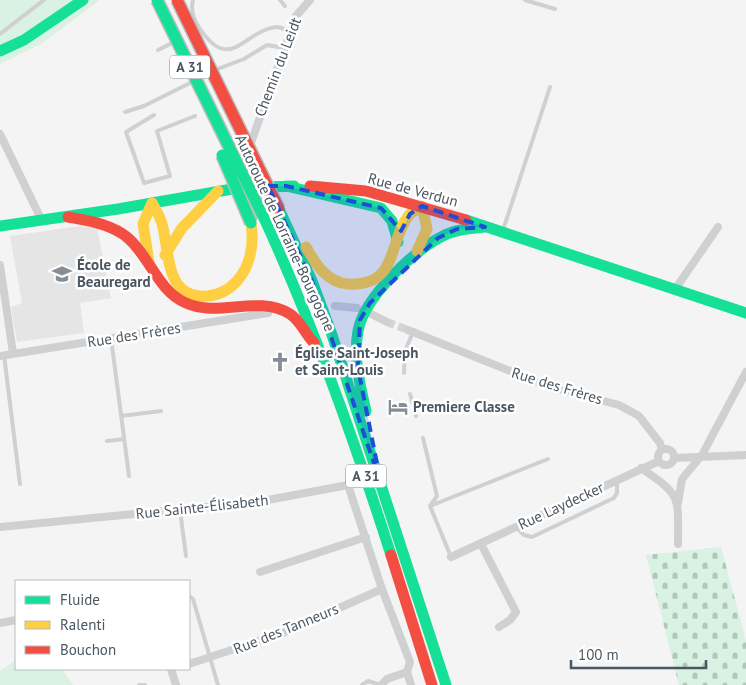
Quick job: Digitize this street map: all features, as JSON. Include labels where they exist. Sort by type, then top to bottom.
[{"type":"main road","points":[[0,51],[24,40],[83,0]]},
{"type":"main road","name":"Autoroute de Lorraine-Bourgogne","points":[[157,0],[263,216],[300,295],[323,351],[370,489],[432,685]]},
{"type":"main road","name":"Autoroute de Lorraine-Bourgogne","points":[[177,0],[280,209],[312,281],[332,335],[446,685]]},
{"type":"main road","points":[[150,264],[142,228],[144,213],[152,203],[160,214],[164,227],[165,256],[171,276],[182,289],[198,296],[215,297],[232,288],[242,274],[253,251],[251,223],[220,150],[223,134]]},
{"type":"main road","name":"Rue de Verdun","points":[[0,226],[68,217],[250,186],[286,186],[366,191],[422,206],[676,288],[746,313]]},
{"type":"main road","points":[[286,186],[381,208],[392,221],[398,242]]},
{"type":"main road","points":[[165,256],[185,222],[218,191]]},
{"type":"main road","points":[[280,209],[324,274],[346,284],[365,283],[378,276],[388,267],[395,255],[398,242],[410,214],[422,206],[429,222],[427,236],[414,257]]},
{"type":"main road","points":[[68,217],[110,227],[128,239],[150,264],[172,295],[185,303],[202,309],[258,304],[276,307],[290,314],[310,340],[323,351]]},
{"type":"main road","points":[[381,484],[358,368],[356,344],[360,320],[370,303],[414,257],[438,238],[457,229],[485,227]]},
{"type":"street","name":"Chemin du Leidt","points":[[238,188],[242,166],[296,16],[310,0]]},
{"type":"street","points":[[0,134],[42,221]]},
{"type":"street","points":[[242,166],[250,186]]},
{"type":"street","points":[[676,288],[718,227]]},
{"type":"street","points":[[0,265],[13,353]]},
{"type":"street","points":[[335,306],[357,308]]},
{"type":"street","name":"Rue des Frères","points":[[2,355],[268,314]]},
{"type":"street","points":[[372,314],[387,322]]},
{"type":"street","name":"Rue des Frères","points":[[411,331],[550,387],[619,405],[639,416],[660,443],[662,450]]},
{"type":"street","points":[[678,544],[678,503],[682,479],[702,455],[746,372]]},
{"type":"street","points":[[674,458],[672,451],[662,450],[659,454],[659,461],[668,465],[674,458],[746,454]]},
{"type":"street","name":"Rue Laydecker","points":[[451,557],[659,461]]},
{"type":"street","points":[[641,468],[670,488],[678,503]]},
{"type":"street","name":"Rue Sainte-Élisabeth","points":[[0,527],[257,502],[348,485],[366,537]]},
{"type":"street","points":[[260,572],[366,537],[382,589],[410,662],[407,672],[411,685]]},
{"type":"street","points":[[481,544],[507,597],[515,607],[514,617],[499,626]]},
{"type":"street","name":"Rue des Tanneurs","points":[[190,664],[283,633],[382,589]]},
{"type":"street","points":[[0,623],[15,620]]},
{"type":"street","points":[[171,670],[176,685]]},
{"type":"street","points":[[381,685],[387,679],[407,672]]},
{"type":"lane","points":[[0,34],[44,0]]},
{"type":"lane","points":[[193,0],[191,9],[200,28],[210,42],[227,50],[238,47],[267,30],[277,27],[290,32]]},
{"type":"lane","points":[[280,0],[284,6]]},
{"type":"lane","points":[[525,0],[556,10]]},
{"type":"lane","points":[[158,50],[200,28]]},
{"type":"lane","points":[[125,112],[144,106],[223,66],[244,59],[267,45],[284,48]]},
{"type":"lane","points":[[502,232],[550,87]]},
{"type":"lane","points":[[154,115],[126,132],[144,183],[170,176],[157,131],[195,116]]},
{"type":"lane","points":[[404,373],[405,351],[411,331]]},
{"type":"lane","points":[[111,338],[129,476]]},
{"type":"lane","points":[[2,355],[20,484]]},
{"type":"lane","points":[[410,394],[416,416]]},
{"type":"lane","points":[[121,416],[161,411]]},
{"type":"lane","points":[[423,438],[437,496],[430,506]]},
{"type":"lane","points":[[107,440],[124,439]]},
{"type":"lane","points":[[430,506],[548,459]]},
{"type":"lane","points":[[516,527],[524,535],[532,537],[606,502],[614,498],[617,493],[617,479]]},
{"type":"lane","points":[[430,506],[451,557]]},
{"type":"lane","points":[[180,510],[186,556]]},
{"type":"lane","points":[[190,597],[193,599],[218,685]]},
{"type":"lane","points":[[362,685],[368,680],[381,685]]},
{"type":"lane","points":[[139,685],[145,685]]},
{"type":"highlighted area","points":[[268,186],[286,186],[381,208],[401,231],[410,214],[422,206],[485,227],[457,229],[438,238],[370,303],[360,320],[358,368],[381,484],[312,281]]},
{"type":"shaded area","name":"École de Beauregard","points":[[80,226],[97,228],[111,298],[80,303],[84,333],[17,342],[11,307],[22,303],[10,236]]},
{"type":"green space","points":[[0,0],[100,0],[41,44],[0,64]]},
{"type":"green space","points":[[721,547],[746,641],[746,685],[679,685],[646,555]]},
{"type":"green space","points":[[15,661],[15,670],[63,670],[73,685],[0,685],[0,671]]},
{"type":"tunnel","points":[[387,322],[408,330]]},
{"type":"traffic: fast","points":[[0,51],[24,40],[83,0]]},
{"type":"traffic: fast","points":[[157,0],[263,216]]},
{"type":"traffic: fast","points":[[222,155],[251,223]]},
{"type":"traffic: fast","points":[[286,186],[381,208],[392,221],[398,242]]},
{"type":"traffic: fast","points":[[0,226],[118,209],[238,188],[294,186]]},
{"type":"traffic: fast","points":[[279,209],[312,281],[332,335],[446,685]]},
{"type":"traffic: fast","points":[[263,216],[282,257],[332,383],[391,555]]},
{"type":"traffic: fast","points":[[466,220],[746,313]]},
{"type":"traffic: fast","points":[[366,411],[356,351],[358,331],[370,303],[393,275],[421,250],[447,234],[470,228],[485,227]]},
{"type":"traffic: slow","points":[[165,255],[182,228],[218,191]]},
{"type":"traffic: slow","points":[[149,262],[143,224],[152,203],[161,221],[168,259],[176,282],[183,290],[193,295],[207,296],[220,293],[234,284],[246,268],[252,246],[251,223]]},
{"type":"traffic: slow","points":[[306,247],[322,271],[334,280],[348,284],[364,283],[376,278],[384,270],[390,260],[402,226],[409,215],[422,206],[427,229],[417,251]]},
{"type":"traffic: jam","points":[[177,0],[279,209]]},
{"type":"traffic: jam","points":[[310,186],[366,191],[466,220]]},
{"type":"traffic: jam","points":[[68,217],[100,224],[122,233],[136,246],[161,282],[176,298],[199,307],[264,306],[277,308],[294,317],[314,343]]},
{"type":"traffic: jam","points":[[391,555],[432,685]]},
{"type":"place","name":"École de Beauregard","points":[[62,274]]},
{"type":"place","name":"Église Saint-Joseph et Saint-Louis","points":[[280,362]]},
{"type":"place","name":"Premiere Classe","points":[[398,407]]}]
